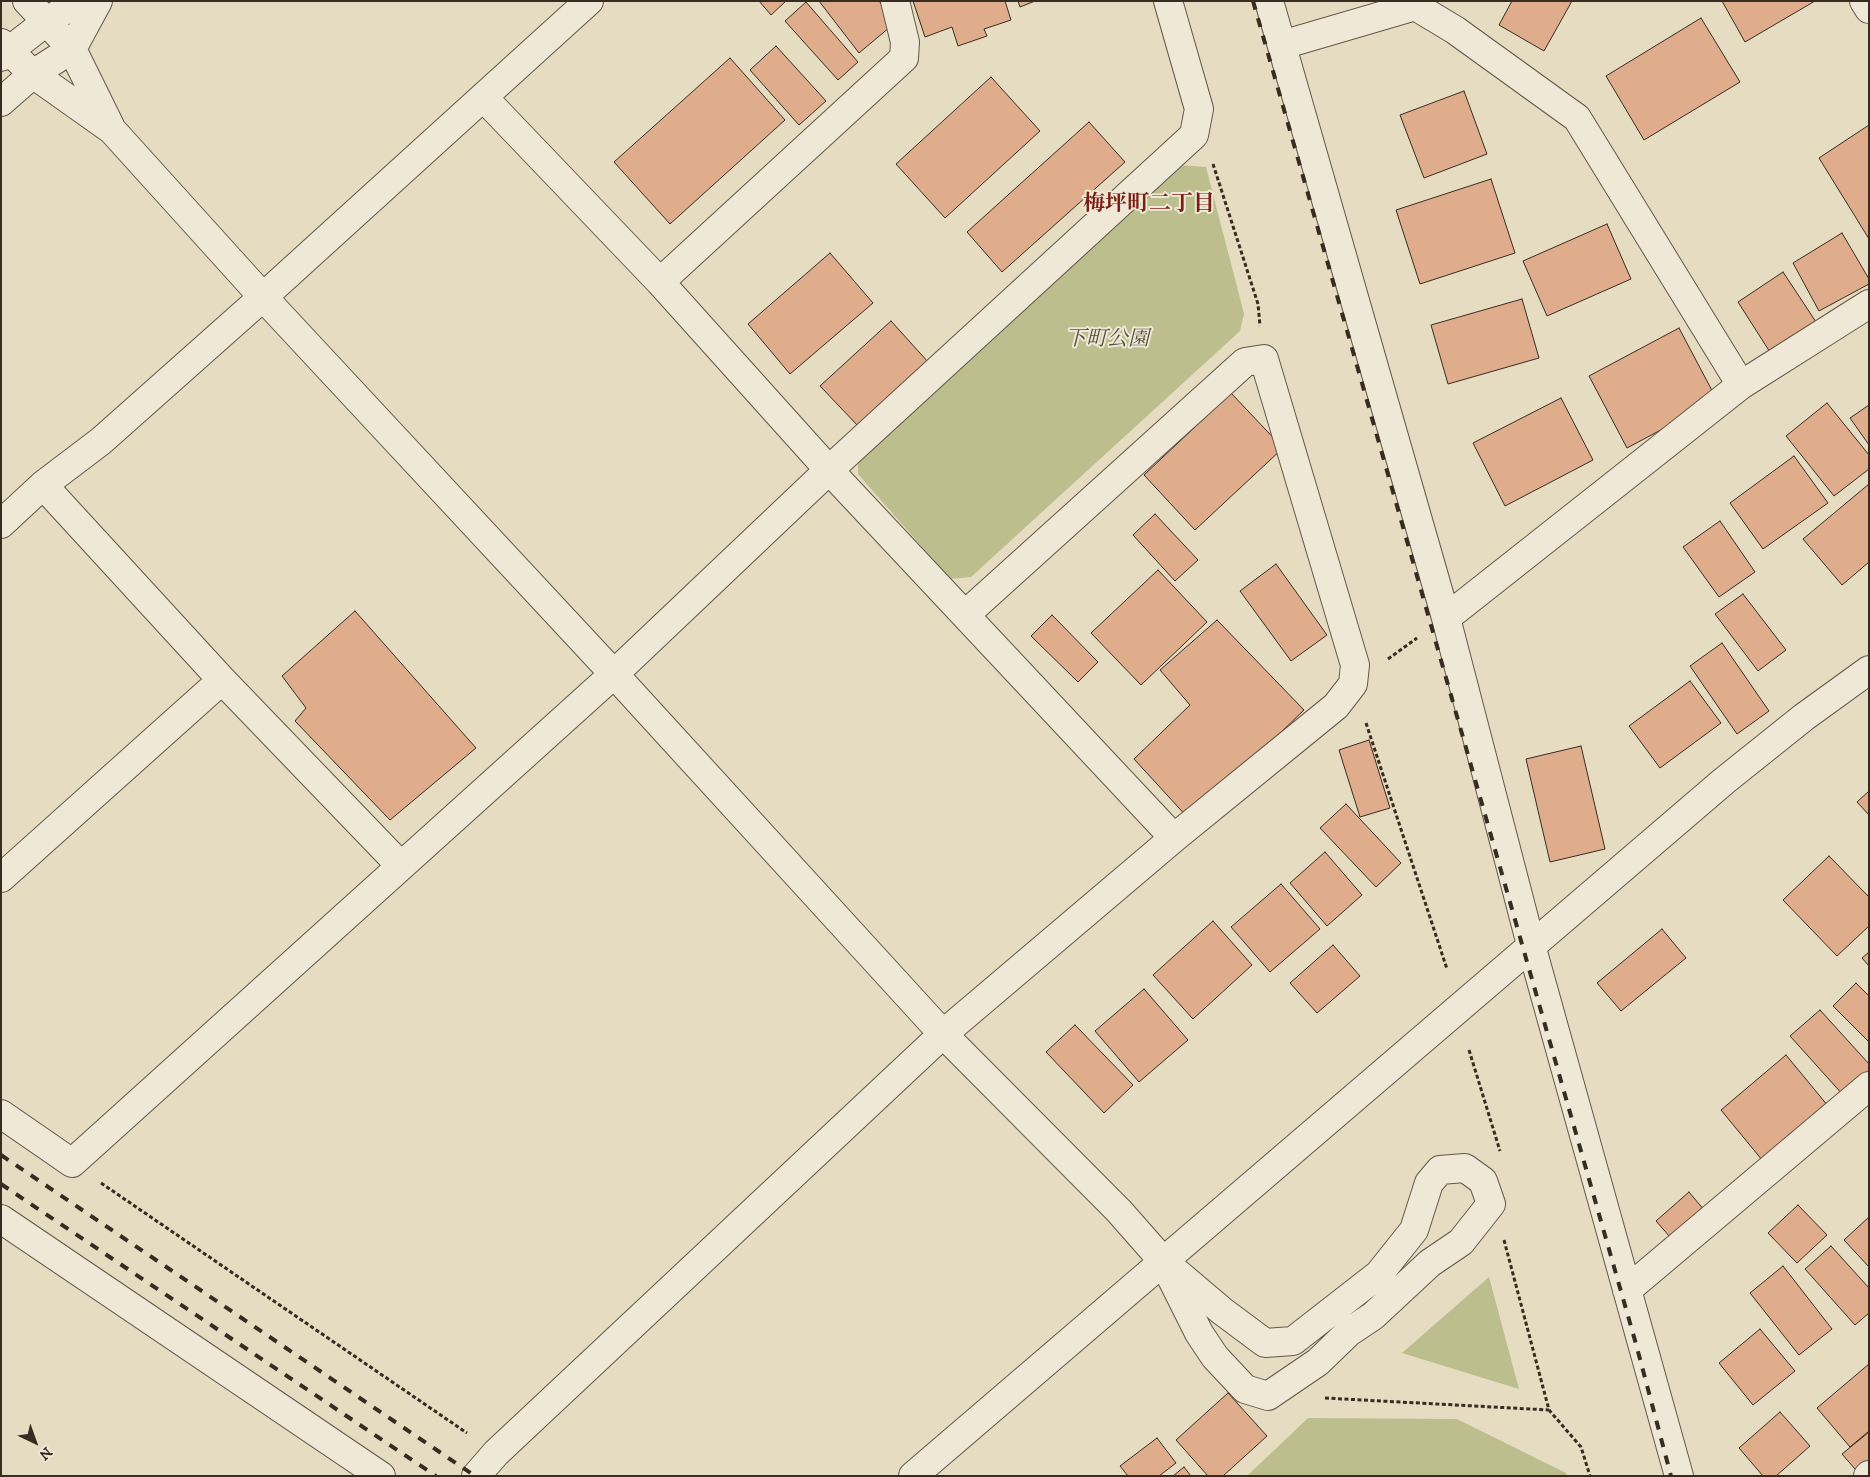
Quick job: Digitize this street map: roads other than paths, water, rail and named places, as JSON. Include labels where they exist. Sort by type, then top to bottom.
[{"type":"street","points":[[28,1],[72,49],[112,130]]},
{"type":"street","points":[[79,1],[4,50],[33,74],[112,130],[263,297],[614,674],[943,1034],[1119,1211],[1163,1261],[1222,1311],[1265,1343],[1293,1341],[1379,1274],[1414,1230],[1429,1183],[1440,1170],[1465,1168],[1483,1181],[1491,1204],[1461,1242],[1430,1263],[1373,1316],[1349,1332],[1318,1362],[1268,1396],[1245,1389],[1215,1357],[1199,1333],[1163,1261]]},
{"type":"street","points":[[1,102],[33,74],[72,49],[98,1]]},
{"type":"street","points":[[1,524],[43,485],[101,441],[263,297],[589,1]]},
{"type":"street","points":[[660,282],[904,58],[905,42],[895,1]]},
{"type":"street","points":[[1,1114],[72,1163],[614,674],[829,470],[1194,135],[1199,109],[1168,1]]},
{"type":"street","points":[[1269,1],[1446,618],[1531,945],[1679,1476]]},
{"type":"street","points":[[1864,1],[1869,10]]},
{"type":"street","points":[[1282,45],[1415,6],[1455,30],[1576,118],[1740,385]]},
{"type":"street","points":[[483,97],[660,282],[829,470],[1174,838]]},
{"type":"street","points":[[1446,618],[1740,385],[1869,304]]},
{"type":"street","points":[[476,1476],[496,1453],[943,1034],[1174,838],[1336,706],[1353,684],[1355,665],[1264,358],[1245,362],[966,614]]},
{"type":"street","points":[[43,485],[222,680],[401,866]]},
{"type":"street","points":[[913,1476],[1724,781],[1804,717],[1869,670]]},
{"type":"street","points":[[1,878],[222,680]]},
{"type":"street","points":[[1627,1290],[1869,1086]]},
{"type":"street","points":[[1,1219],[381,1476]]},
{"type":"railway","points":[[1253,1],[1636,1344],[1671,1476]]},
{"type":"railway","points":[[1,1155],[475,1476]]},
{"type":"railway","points":[[1,1184],[436,1476]]},
{"type":"district","name":"梅坪町二丁目","points":[[1149,205]]},
{"type":"park label","name":"下町公園","points":[[1107,341]]}]
